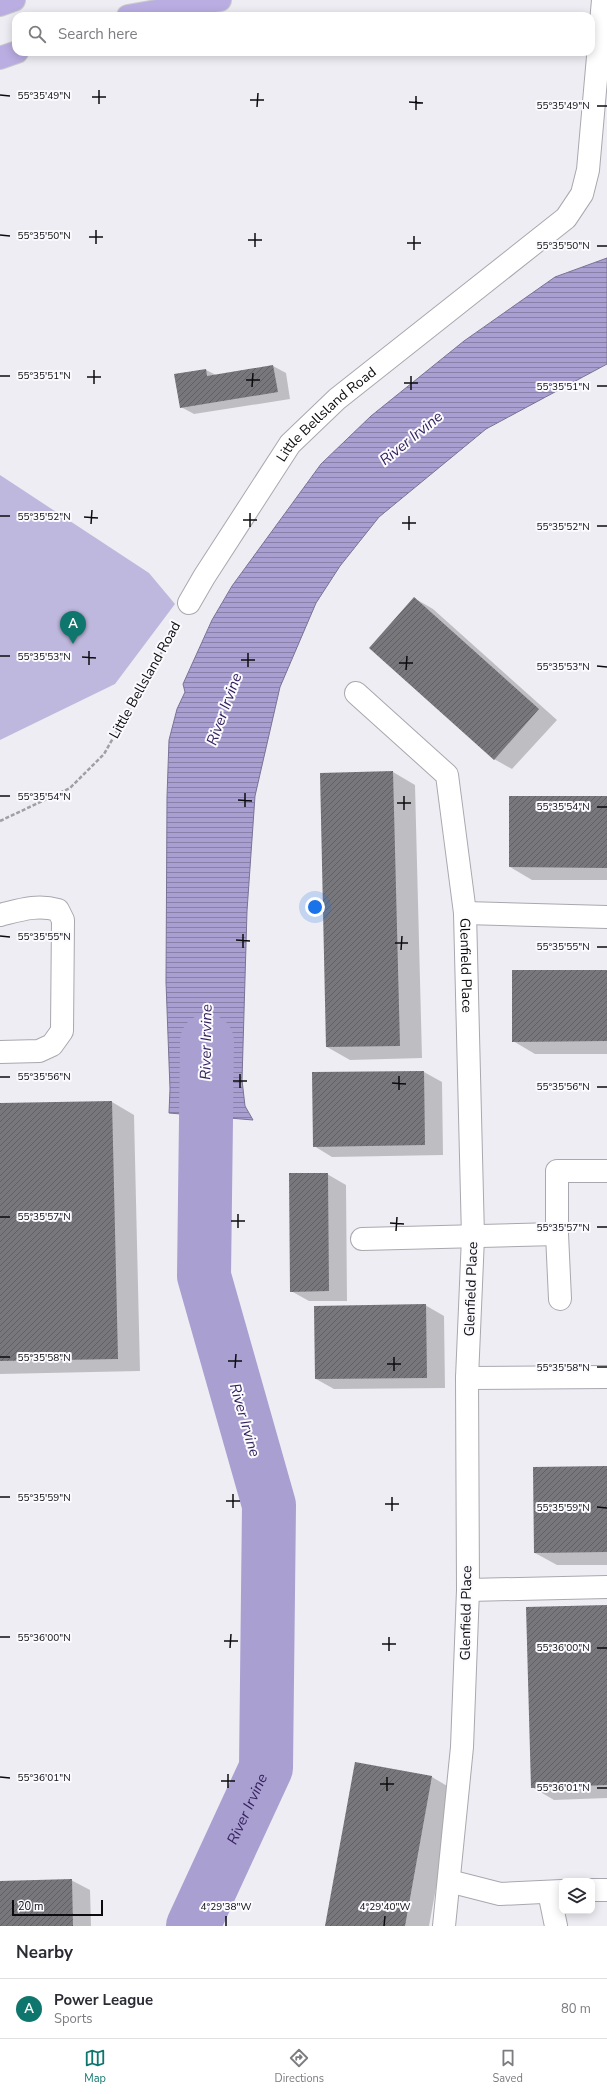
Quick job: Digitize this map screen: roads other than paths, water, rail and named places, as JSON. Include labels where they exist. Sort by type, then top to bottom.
[{"type":"main road","points":[[0,5],[14,0]]},
{"type":"main road","points":[[151,12],[220,0]]},
{"type":"main road","points":[[0,58],[12,54]]},
{"type":"street","name":"Little Bellsland Road","points":[[189,602],[204,576],[290,444],[337,399],[566,218],[582,194],[588,170],[603,0]]},
{"type":"street","name":"Glenfield Place","points":[[356,693],[447,775],[465,913],[473,1237],[468,1378],[468,1590],[462,1747],[444,1926]]},
{"type":"street","points":[[0,915],[32,907],[45,906],[58,910],[63,920],[62,1031],[52,1045],[39,1051],[0,1052]]},
{"type":"street","points":[[465,913],[607,917]]},
{"type":"street","points":[[560,1299],[557,1234],[557,1171],[607,1171]]},
{"type":"street","points":[[362,1239],[557,1234]]},
{"type":"street","points":[[468,1378],[607,1377]]},
{"type":"street","points":[[468,1590],[607,1587]]},
{"type":"street","points":[[449,1881],[500,1894],[555,1892],[556,1926]]},
{"type":"street","points":[[595,1890],[607,1890]]},
{"type":"water","points":[[607,258],[607,364],[486,429],[379,517],[340,566],[316,603],[280,687],[255,796],[247,911],[242,1080],[245,1106],[253,1120],[169,1113],[170,1089],[166,982],[167,797],[169,740],[177,709],[185,692],[183,684],[212,620],[232,586],[321,464],[371,416],[464,341],[555,277]]},
{"type":"waterway","name":"River Irvine","points":[[193,1926],[266,1768],[269,1505],[204,1276],[207,1041]]},
{"type":"place","name":"Power League","points":[[73,644]]}]
